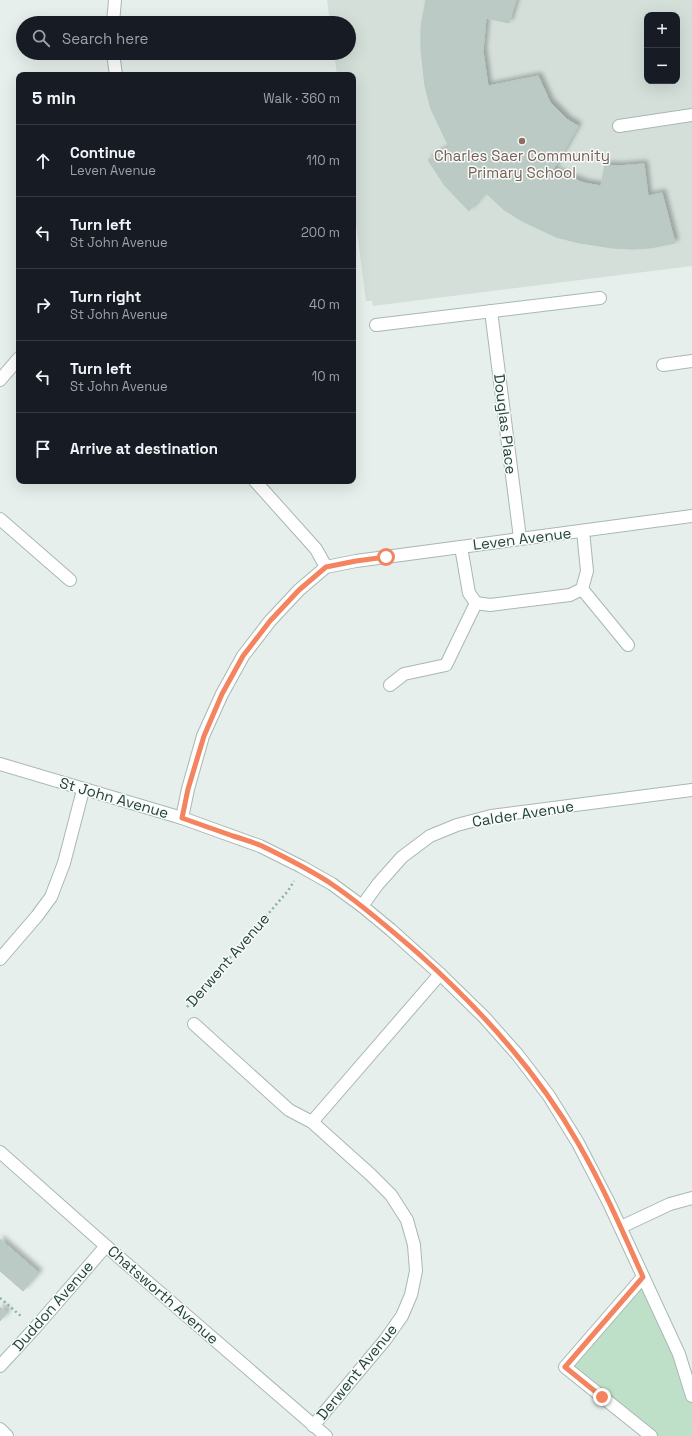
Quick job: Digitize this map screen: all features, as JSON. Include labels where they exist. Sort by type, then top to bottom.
[{"type":"street","points":[[114,16],[115,0]]},
{"type":"street","points":[[114,60],[116,72]]},
{"type":"street","points":[[619,126],[692,115]]},
{"type":"street","points":[[376,325],[600,298]]},
{"type":"street","name":"Douglas Place","points":[[491,311],[520,538]]},
{"type":"street","points":[[0,380],[16,361]]},
{"type":"street","points":[[663,364],[692,361]]},
{"type":"street","points":[[258,484],[316,549],[326,567]]},
{"type":"street","name":"Leven Avenue","points":[[182,818],[188,789],[204,736],[222,694],[243,656],[270,621],[299,590],[326,567],[356,561],[520,538],[692,516]]},
{"type":"street","points":[[0,519],[70,580]]},
{"type":"street","name":"Leven Avenue","points":[[582,589],[587,571],[583,531]]},
{"type":"street","name":"Leven Avenue","points":[[461,547],[469,593],[476,603]]},
{"type":"street","points":[[390,685],[404,674],[446,665],[476,603],[490,605],[570,596],[582,589],[628,645]]},
{"type":"street","name":"St John Avenue","points":[[0,764],[182,818],[260,846],[332,884],[391,930],[440,974],[484,1017],[517,1054],[549,1096],[578,1143],[621,1227],[679,1354],[692,1396]]},
{"type":"street","points":[[0,959],[37,916],[51,897],[64,863],[84,790]]},
{"type":"street","name":"Calder Avenue","points":[[362,906],[378,884],[402,857],[430,836],[457,825],[491,816],[692,790]]},
{"type":"street","points":[[312,1122],[440,974]]},
{"type":"street","name":"Derwent Avenue","points":[[194,1024],[289,1110],[312,1122],[371,1175],[392,1195],[407,1220],[414,1245],[416,1271],[411,1295],[402,1316],[385,1340],[313,1426]]},
{"type":"street","name":"Chatsworth Avenue","points":[[0,1152],[106,1246],[326,1436]]},
{"type":"street","points":[[621,1227],[670,1204],[692,1198]]},
{"type":"street","name":"Duddon Avenue","points":[[0,1366],[106,1246]]},
{"type":"street","points":[[643,1277],[565,1367],[651,1436]]},
{"type":"street","points":[[0,1429],[7,1436]]},
{"type":"path","name":"Derwent Avenue","points":[[194,1024],[182,1013],[288,891],[302,867]]},
{"type":"path","points":[[0,1298],[35,1328]]},
{"type":"shaded area","name":"Charles Saer Community Primary School","points":[[327,0],[692,0],[692,266],[373,306],[372,301],[366,301],[356,224],[356,72],[337,72],[335,60],[356,60],[356,16],[329,16]]},
{"type":"green space","points":[[643,1277],[692,1396],[692,1436],[651,1436],[565,1367]]},
{"type":"building","points":[[426,0],[516,0],[509,23],[486,18],[483,51],[488,86],[538,76],[550,102],[568,120],[578,126],[553,170],[584,183],[601,186],[605,165],[618,166],[644,164],[648,196],[662,193],[675,243],[650,248],[612,248],[575,242],[556,237],[522,221],[503,209],[485,192],[469,211],[445,186],[428,160],[449,147],[431,109],[425,86],[421,50],[421,27]]},
{"type":"building","points":[[0,1239],[39,1273],[23,1291],[0,1271]]},
{"type":"building","points":[[0,1307],[7,1313],[0,1321]]},
{"type":"place","name":"Charles Saer Community Primary School","points":[[522,141]]},
{"type":"route","points":[[386,557],[326,567],[299,590],[270,621],[243,656],[222,694],[204,736],[188,789],[182,818],[260,846],[332,884],[362,906],[440,974],[484,1017],[517,1054],[549,1096],[578,1143],[610,1203],[643,1277],[565,1367],[602,1397]]}]
